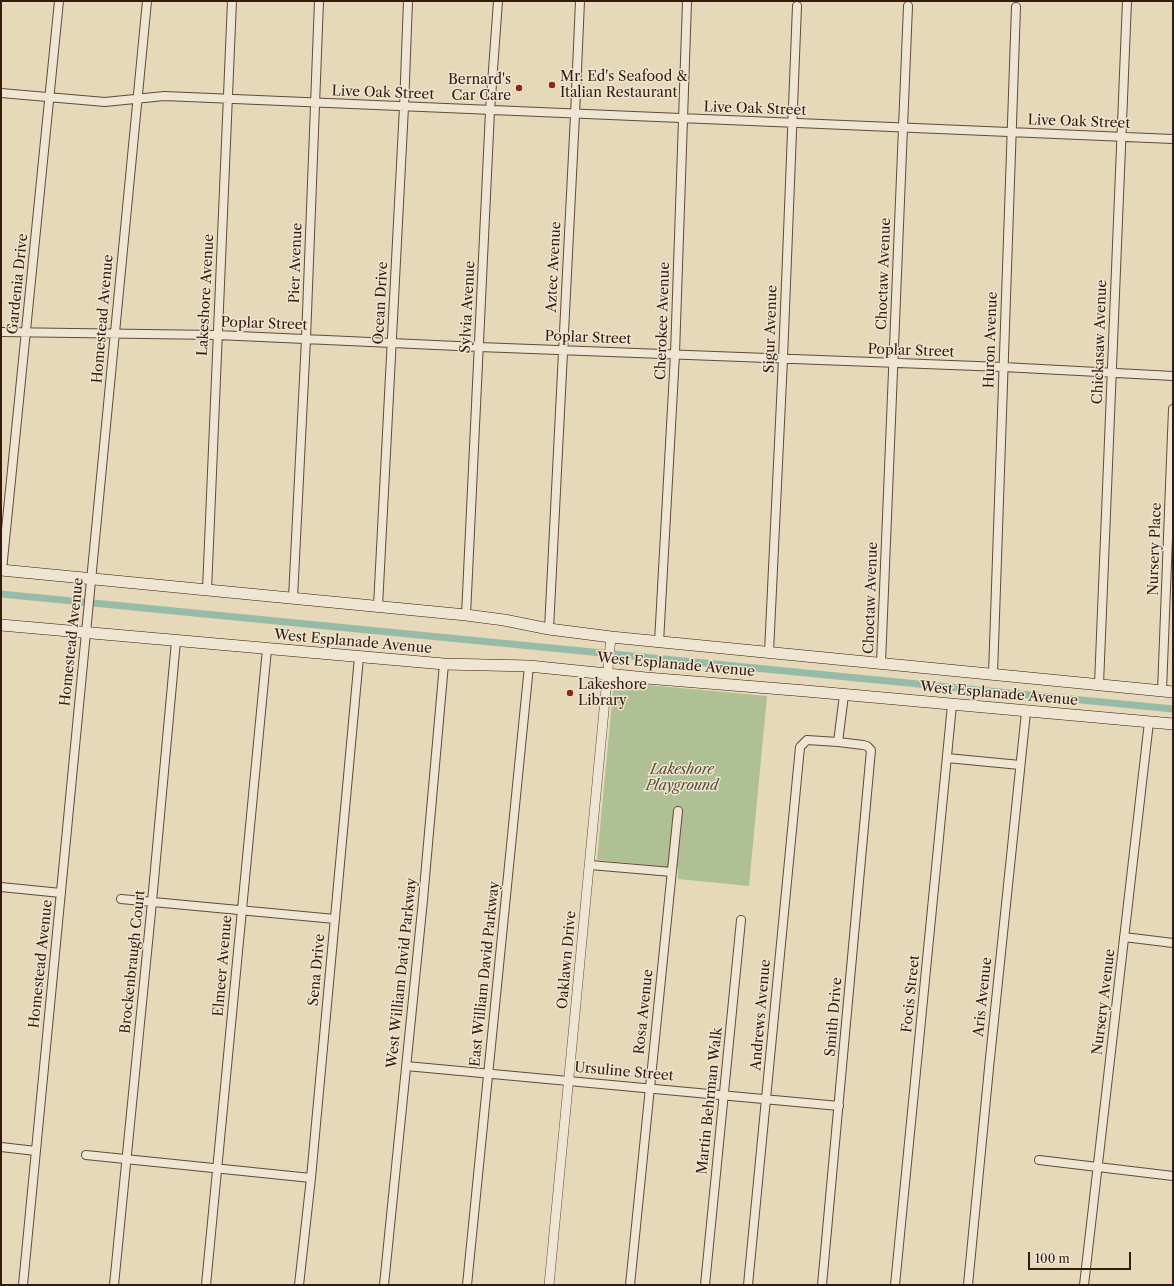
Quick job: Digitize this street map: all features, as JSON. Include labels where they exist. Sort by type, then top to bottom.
[{"type":"main road","name":"West Esplanade Avenue","points":[[2,570],[466,615],[504,620],[611,641],[659,642],[1168,691]]},
{"type":"main road","name":"West Esplanade Avenue","points":[[1,625],[359,658],[444,664],[609,669],[646,678],[844,694],[1026,712],[1173,724]]},
{"type":"street","name":"Gardenia Drive","points":[[2,570],[27,333],[59,1]]},
{"type":"street","name":"Homestead Avenue","points":[[23,1285],[89,593],[116,334],[146,1]]},
{"type":"street","name":"Lakeshore Avenue","points":[[207,590],[232,1]]},
{"type":"street","name":"Pier Avenue","points":[[293,598],[306,339],[319,1]]},
{"type":"street","name":"Ocean Drive","points":[[378,606],[404,107],[408,1]]},
{"type":"street","name":"Sylvia Avenue","points":[[466,615],[490,111],[498,1]]},
{"type":"street","name":"Aztec Avenue","points":[[549,629],[580,1]]},
{"type":"street","name":"Chickasaw Avenue","points":[[1099,684],[1127,1]]},
{"type":"street","name":"Cherokee Avenue","points":[[659,642],[675,354],[687,2]]},
{"type":"street","name":"Sigur Avenue","points":[[768,652],[783,359],[797,6]]},
{"type":"street","name":"Choctaw Avenue","points":[[881,663],[908,6]]},
{"type":"street","name":"Huron Avenue","points":[[992,674],[1016,7]]},
{"type":"street","name":"Live Oak Street","points":[[1,92],[105,102],[164,96],[316,104],[1173,139]]},
{"type":"street","name":"Poplar Street","points":[[1,332],[217,335],[479,347],[1003,367],[1173,376]]},
{"type":"street","name":"Nursery Place","points":[[1168,691],[1173,409]]},
{"type":"street","name":"Brockenbraugh Court","points":[[114,1285],[176,641]]},
{"type":"street","name":"Oaklawn Drive","points":[[549,1285],[611,641]]},
{"type":"street","name":"Elmeer Avenue","points":[[206,1285],[267,649]]},
{"type":"street","name":"Sena Drive","points":[[299,1285],[311,1178],[359,658]]},
{"type":"street","name":"West William David Parkway","points":[[384,1285],[423,900],[444,664]]},
{"type":"street","name":"East William David Parkway","points":[[467,1285],[529,666]]},
{"type":"street","points":[[838,742],[844,694]]},
{"type":"street","name":"Focis Street","points":[[895,1285],[952,705]]},
{"type":"street","name":"Aris Avenue","points":[[968,1285],[1026,712]]},
{"type":"street","name":"Nursery Avenue","points":[[1084,1285],[1149,722]]},
{"type":"street","name":"Andrews Avenue","points":[[748,1285],[800,747],[807,740],[838,742]]},
{"type":"street","name":"Smith Drive","points":[[822,1285],[871,750],[867,746],[838,742]]},
{"type":"street","points":[[947,758],[1020,765]]},
{"type":"street","name":"Rosa Avenue","points":[[630,1285],[678,811]]},
{"type":"street","points":[[590,865],[672,872]]},
{"type":"street","points":[[1,888],[61,893]]},
{"type":"street","points":[[121,899],[335,919]]},
{"type":"street","name":"Martin Behrman Walk","points":[[705,1285],[741,920]]},
{"type":"street","points":[[1124,937],[1173,943]]},
{"type":"street","name":"Ursuline Street","points":[[406,1066],[839,1106]]},
{"type":"street","points":[[1,1147],[36,1151]]},
{"type":"street","points":[[86,1155],[311,1178]]},
{"type":"street","points":[[1039,1160],[1173,1176]]},
{"type":"green space","name":"Lakeshore Playground","points":[[614,682],[767,696],[749,886],[678,879],[678,868],[597,860]]},
{"type":"waterway","points":[[1,594],[1173,709]]},
{"type":"place","name":"Mr. Ed's Seafood & Italian Restaurant","points":[[552,85]]},
{"type":"place","name":"Bernard's Car Care","points":[[519,88]]},
{"type":"place","name":"Lakeshore Library","points":[[570,693]]}]
